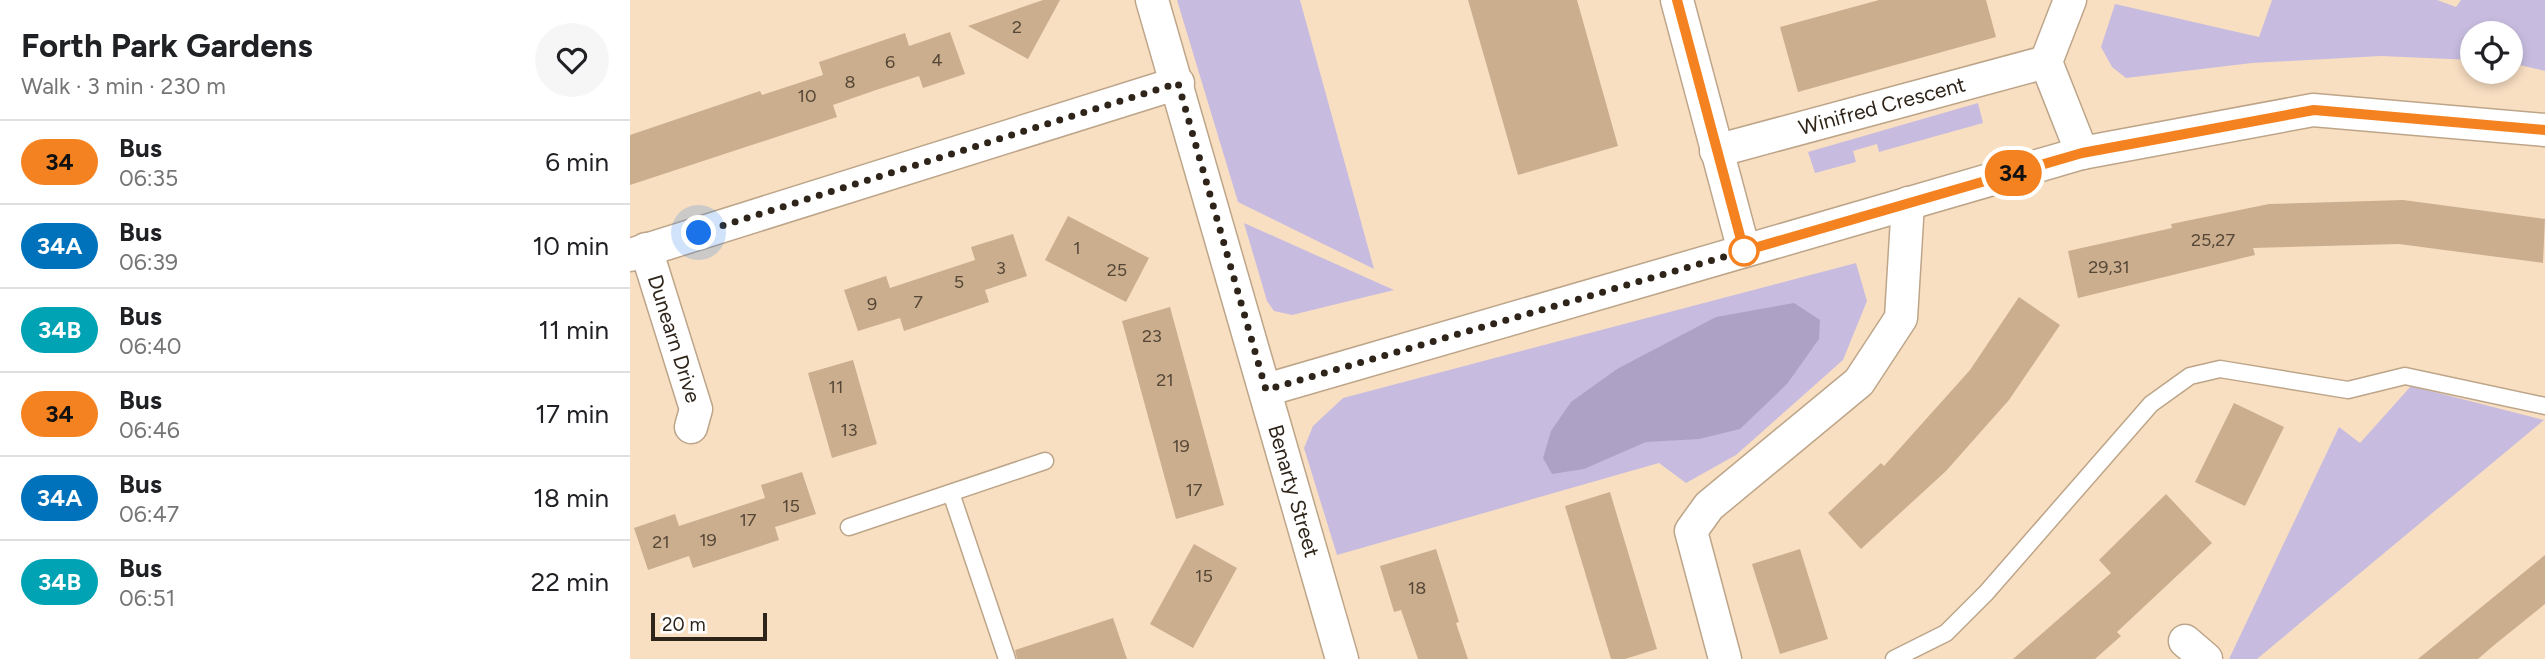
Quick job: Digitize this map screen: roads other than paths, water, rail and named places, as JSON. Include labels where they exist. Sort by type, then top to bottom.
[{"type":"street","name":"Benarty Street","points":[[1152,0],[1266,390],[1339,658]]},
{"type":"street","points":[[1677,0],[1744,251]]},
{"type":"street","points":[[2070,0],[2046,62],[2082,153]]},
{"type":"street","name":"Winifred Crescent","points":[[1716,151],[2046,62]]},
{"type":"street","name":"Dunearn Drive","points":[[691,427],[696,409],[638,252],[1178,83]]},
{"type":"street","points":[[1266,390],[2082,153],[2314,110],[2545,130]]},
{"type":"street","points":[[1725,659],[1690,531],[1709,506],[1859,382],[1901,318],[1908,203]]},
{"type":"lane","points":[[1894,659],[1946,633],[1986,593],[2151,404],[2190,376],[2220,369],[2348,390],[2405,376],[2545,406]]},
{"type":"lane","points":[[849,527],[1045,461]]},
{"type":"lane","points":[[951,492],[1007,659]]}]
